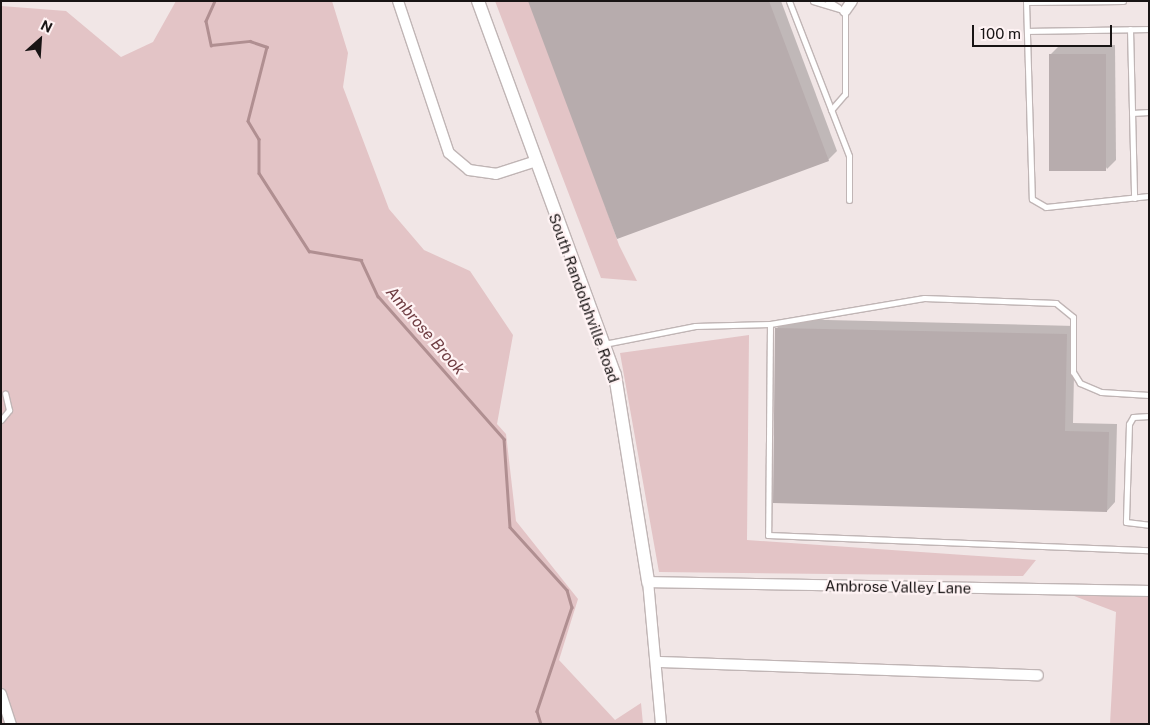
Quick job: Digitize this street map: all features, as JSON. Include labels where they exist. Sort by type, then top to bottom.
[{"type":"street","points":[[398,1],[449,153],[469,170],[496,174],[534,162]]},
{"type":"street","name":"South Randolphville Road","points":[[478,1],[534,162],[615,375],[648,582],[658,662],[661,724]]},
{"type":"street","points":[[845,11],[852,1]]},
{"type":"street","name":"Ambrose Valley Lane","points":[[648,582],[1149,591]]},
{"type":"street","points":[[658,662],[1038,675]]},
{"type":"street","points":[[1,694],[11,724]]},
{"type":"lane","points":[[789,1],[848,156],[849,200]]},
{"type":"lane","points":[[813,1],[845,11]]},
{"type":"lane","points":[[828,1],[845,11]]},
{"type":"lane","points":[[1123,1],[1026,2],[1032,199],[1046,208],[1149,196]]},
{"type":"lane","points":[[831,110],[845,94],[845,11]]},
{"type":"lane","points":[[1130,29],[1134,198]]},
{"type":"lane","points":[[1027,31],[1149,29]]},
{"type":"lane","points":[[1132,113],[1149,112]]},
{"type":"lane","points":[[603,344],[695,326],[770,324],[924,298],[1056,303],[1073,317],[1073,372],[1080,383],[1101,392],[1149,395]]},
{"type":"lane","points":[[770,324],[768,535],[1149,550]]},
{"type":"lane","points":[[1,420],[9,410],[5,393]]},
{"type":"lane","points":[[1149,416],[1133,417],[1129,424],[1126,522],[1149,525]]},
{"type":"shaded area","points":[[176,1],[332,1],[348,53],[343,87],[389,209],[424,250],[470,271],[513,335],[497,424],[506,434],[516,521],[578,599],[559,660],[615,720],[641,703],[643,724],[1,724],[1,6],[66,11],[121,57],[153,42]]},
{"type":"shaded area","points":[[495,1],[533,1],[619,245],[637,281],[601,278]]},
{"type":"shaded area","points":[[749,335],[747,540],[1036,560],[1023,576],[659,572],[620,353]]},
{"type":"shaded area","points":[[1069,594],[1149,595],[1149,724],[1110,724],[1116,612]]},
{"type":"building","points":[[528,1],[769,1],[829,161],[617,239]]},
{"type":"building","points":[[1049,54],[1106,54],[1106,171],[1049,171]]},
{"type":"building","points":[[775,328],[1067,334],[1065,431],[1109,432],[1107,512],[773,503]]},
{"type":"waterway","name":"Ambrose Brook","points":[[215,1],[206,21],[211,45],[250,41],[267,47],[248,121],[259,139],[259,173],[309,251],[361,260],[378,296],[504,439],[510,527],[567,590],[572,607],[537,711],[541,724]]}]
